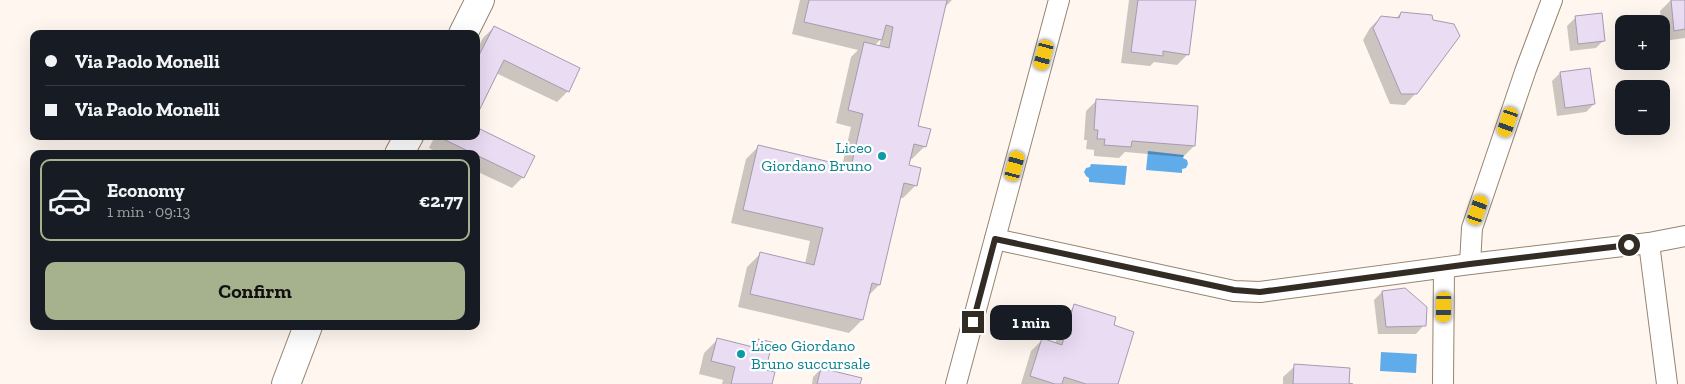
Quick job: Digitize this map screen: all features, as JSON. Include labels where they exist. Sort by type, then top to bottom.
[{"type":"street","points":[[465,30],[480,0]]},
{"type":"street","points":[[956,384],[1059,0]]},
{"type":"street","points":[[1470,264],[1472,228],[1526,69],[1552,0]]},
{"type":"street","points":[[995,239],[1234,290],[1260,292],[1470,264],[1649,243],[1685,236]]},
{"type":"street","points":[[1649,243],[1667,384]]},
{"type":"street","points":[[1443,384],[1444,268]]},
{"type":"street","points":[[286,384],[306,330]]},
{"type":"water","points":[[1148,151],[1184,155],[1183,158],[1187,160],[1188,164],[1186,168],[1182,169],[1182,173],[1146,170]]},
{"type":"water","points":[[1091,164],[1127,166],[1125,185],[1089,182],[1089,178],[1084,172]]},
{"type":"water","points":[[1381,352],[1417,354],[1416,373],[1380,371]]},
{"type":"building","name":"Liceo Giordano Bruno","points":[[809,0],[947,0],[918,126],[931,129],[926,147],[914,144],[909,165],[921,168],[917,186],[904,183],[880,285],[872,283],[863,320],[750,294],[760,252],[814,265],[823,228],[743,210],[758,145],[851,167],[863,114],[848,110],[864,42],[889,48],[893,27],[886,25],[882,40],[804,22]]},
{"type":"building","points":[[1138,0],[1196,0],[1189,55],[1163,51],[1163,56],[1131,52]]},
{"type":"building","points":[[1671,0],[1685,0],[1685,29],[1674,31]]},
{"type":"building","points":[[1401,12],[1432,15],[1433,20],[1454,24],[1460,36],[1417,94],[1401,94],[1373,28],[1381,16],[1399,18]]},
{"type":"building","points":[[1602,13],[1605,41],[1578,44],[1575,16]]},
{"type":"building","points":[[494,26],[580,68],[569,92],[504,60],[480,109],[480,53]]},
{"type":"building","points":[[1590,68],[1595,104],[1565,108],[1560,72]]},
{"type":"building","points":[[1096,99],[1198,106],[1195,146],[1132,141],[1131,147],[1104,145],[1105,139],[1097,139],[1098,130],[1094,130]]},
{"type":"building","points":[[480,129],[535,156],[524,178],[480,157],[480,150],[466,150],[445,140],[480,140]]},
{"type":"building","points":[[1405,288],[1427,307],[1426,326],[1386,327],[1382,291]]},
{"type":"building","points":[[1074,304],[1116,317],[1114,325],[1134,332],[1118,384],[1086,384],[1064,377],[1062,384],[1055,384],[1030,376],[1042,338],[1062,345]]},
{"type":"building","name":"Liceo Giordano Bruno succursale","points":[[717,338],[757,348],[758,339],[772,342],[766,370],[775,372],[772,384],[731,384],[735,367],[711,361]]},
{"type":"building","points":[[1294,364],[1350,368],[1349,383],[1353,384],[1293,384]]},
{"type":"building","points":[[821,368],[862,378],[860,384],[817,384]]},
{"type":"place","name":"Liceo Giordano Bruno","points":[[882,156]]},
{"type":"place","name":"Liceo Giordano Bruno succursale","points":[[741,354]]},
{"type":"route","points":[[973,322],[995,239],[1234,290],[1260,292],[1629,245]]}]
